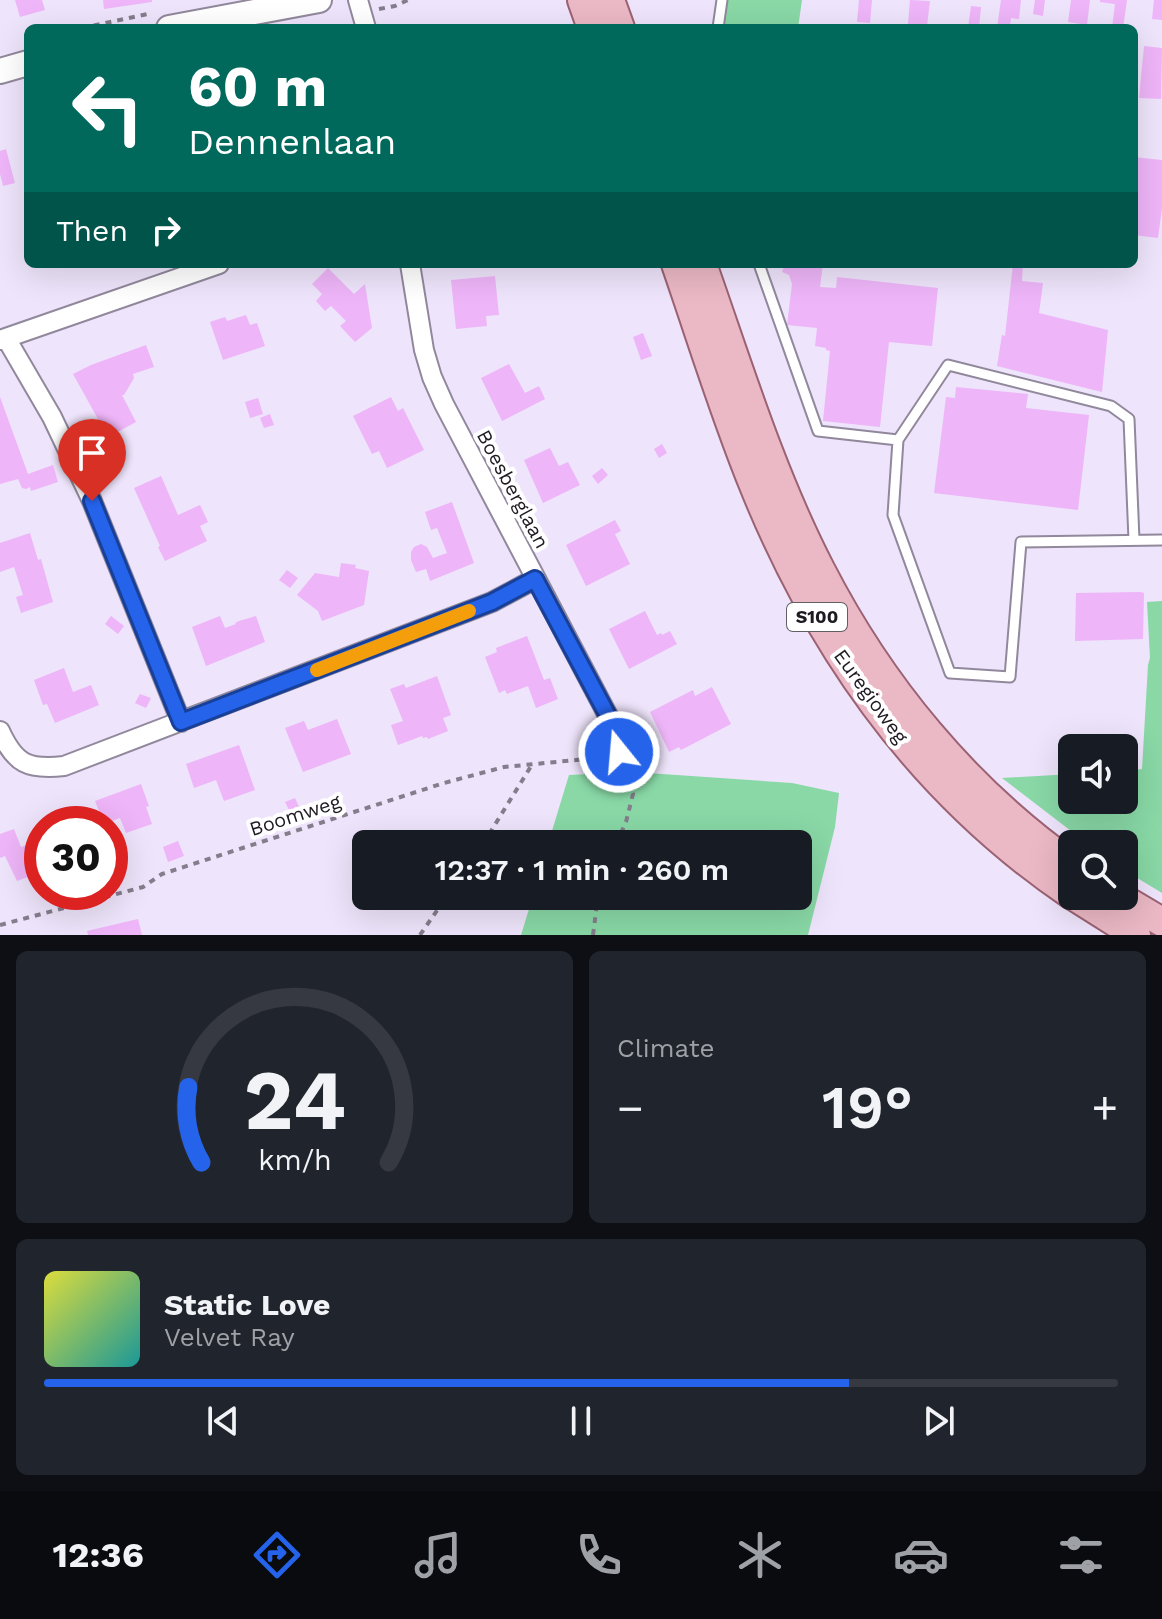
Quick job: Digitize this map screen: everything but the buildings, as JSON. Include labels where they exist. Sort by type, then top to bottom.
[{"type":"main road","points":[[582,0],[591,24]]},
{"type":"main road","points":[[610,0],[619,24]]},
{"type":"main road","name":"Euregioweg","points":[[677,268],[760,501],[798,583],[852,675],[924,766],[974,817],[1058,885]]},
{"type":"main road","name":"Euregioweg","points":[[703,268],[781,482],[818,566],[857,635],[899,696],[946,753],[1010,817],[1058,855]]},
{"type":"main road","points":[[1138,908],[1162,922]]},
{"type":"main road","name":"Euregioweg","points":[[1097,910],[1136,935]]},
{"type":"street","points":[[161,20],[319,0]]},
{"type":"street","points":[[0,71],[24,64]]},
{"type":"street","points":[[181,722],[92,501],[52,417],[3,339],[207,268]]},
{"type":"street","name":"Boesberglaan","points":[[411,268],[424,350],[432,377],[615,729],[620,743],[619,752],[615,756],[605,757]]},
{"type":"street","points":[[0,731],[10,753],[20,760],[47,768],[64,766],[492,602],[535,579]]},
{"type":"lane","points":[[719,24],[722,0]]},
{"type":"lane","points":[[760,268],[818,431],[898,440]]},
{"type":"lane","points":[[1134,540],[1129,419],[1111,406],[948,365],[898,440],[893,515],[950,673],[1010,677],[1021,542],[1162,540]]},
{"type":"path","points":[[362,13],[408,0]]},
{"type":"path","points":[[122,24],[161,20]]},
{"type":"path","points":[[605,757],[633,794],[622,830]]},
{"type":"path","name":"Boomweg","points":[[0,925],[143,887],[162,874],[444,783],[504,767],[605,757]]},
{"type":"path","points":[[492,830],[533,763]]},
{"type":"path","points":[[420,935],[437,910]]},
{"type":"path","points":[[593,935],[596,910]]},
{"type":"green space","points":[[724,0],[802,0],[799,24],[721,24]]},
{"type":"green space","points":[[1162,601],[1162,893],[1138,878],[1138,830],[1070,830],[1002,778],[1058,775],[1058,814],[1138,814],[1138,769],[1142,769],[1150,658],[1147,602]]},
{"type":"green space","points":[[633,772],[792,783],[839,793],[835,827],[808,935],[521,935],[529,910],[812,910],[812,830],[552,830],[569,775]]},
{"type":"slow traffic","points":[[317,670],[469,611]]},
{"type":"route","points":[[92,501],[181,722],[492,602],[535,579],[615,729],[620,743],[619,752]]}]
